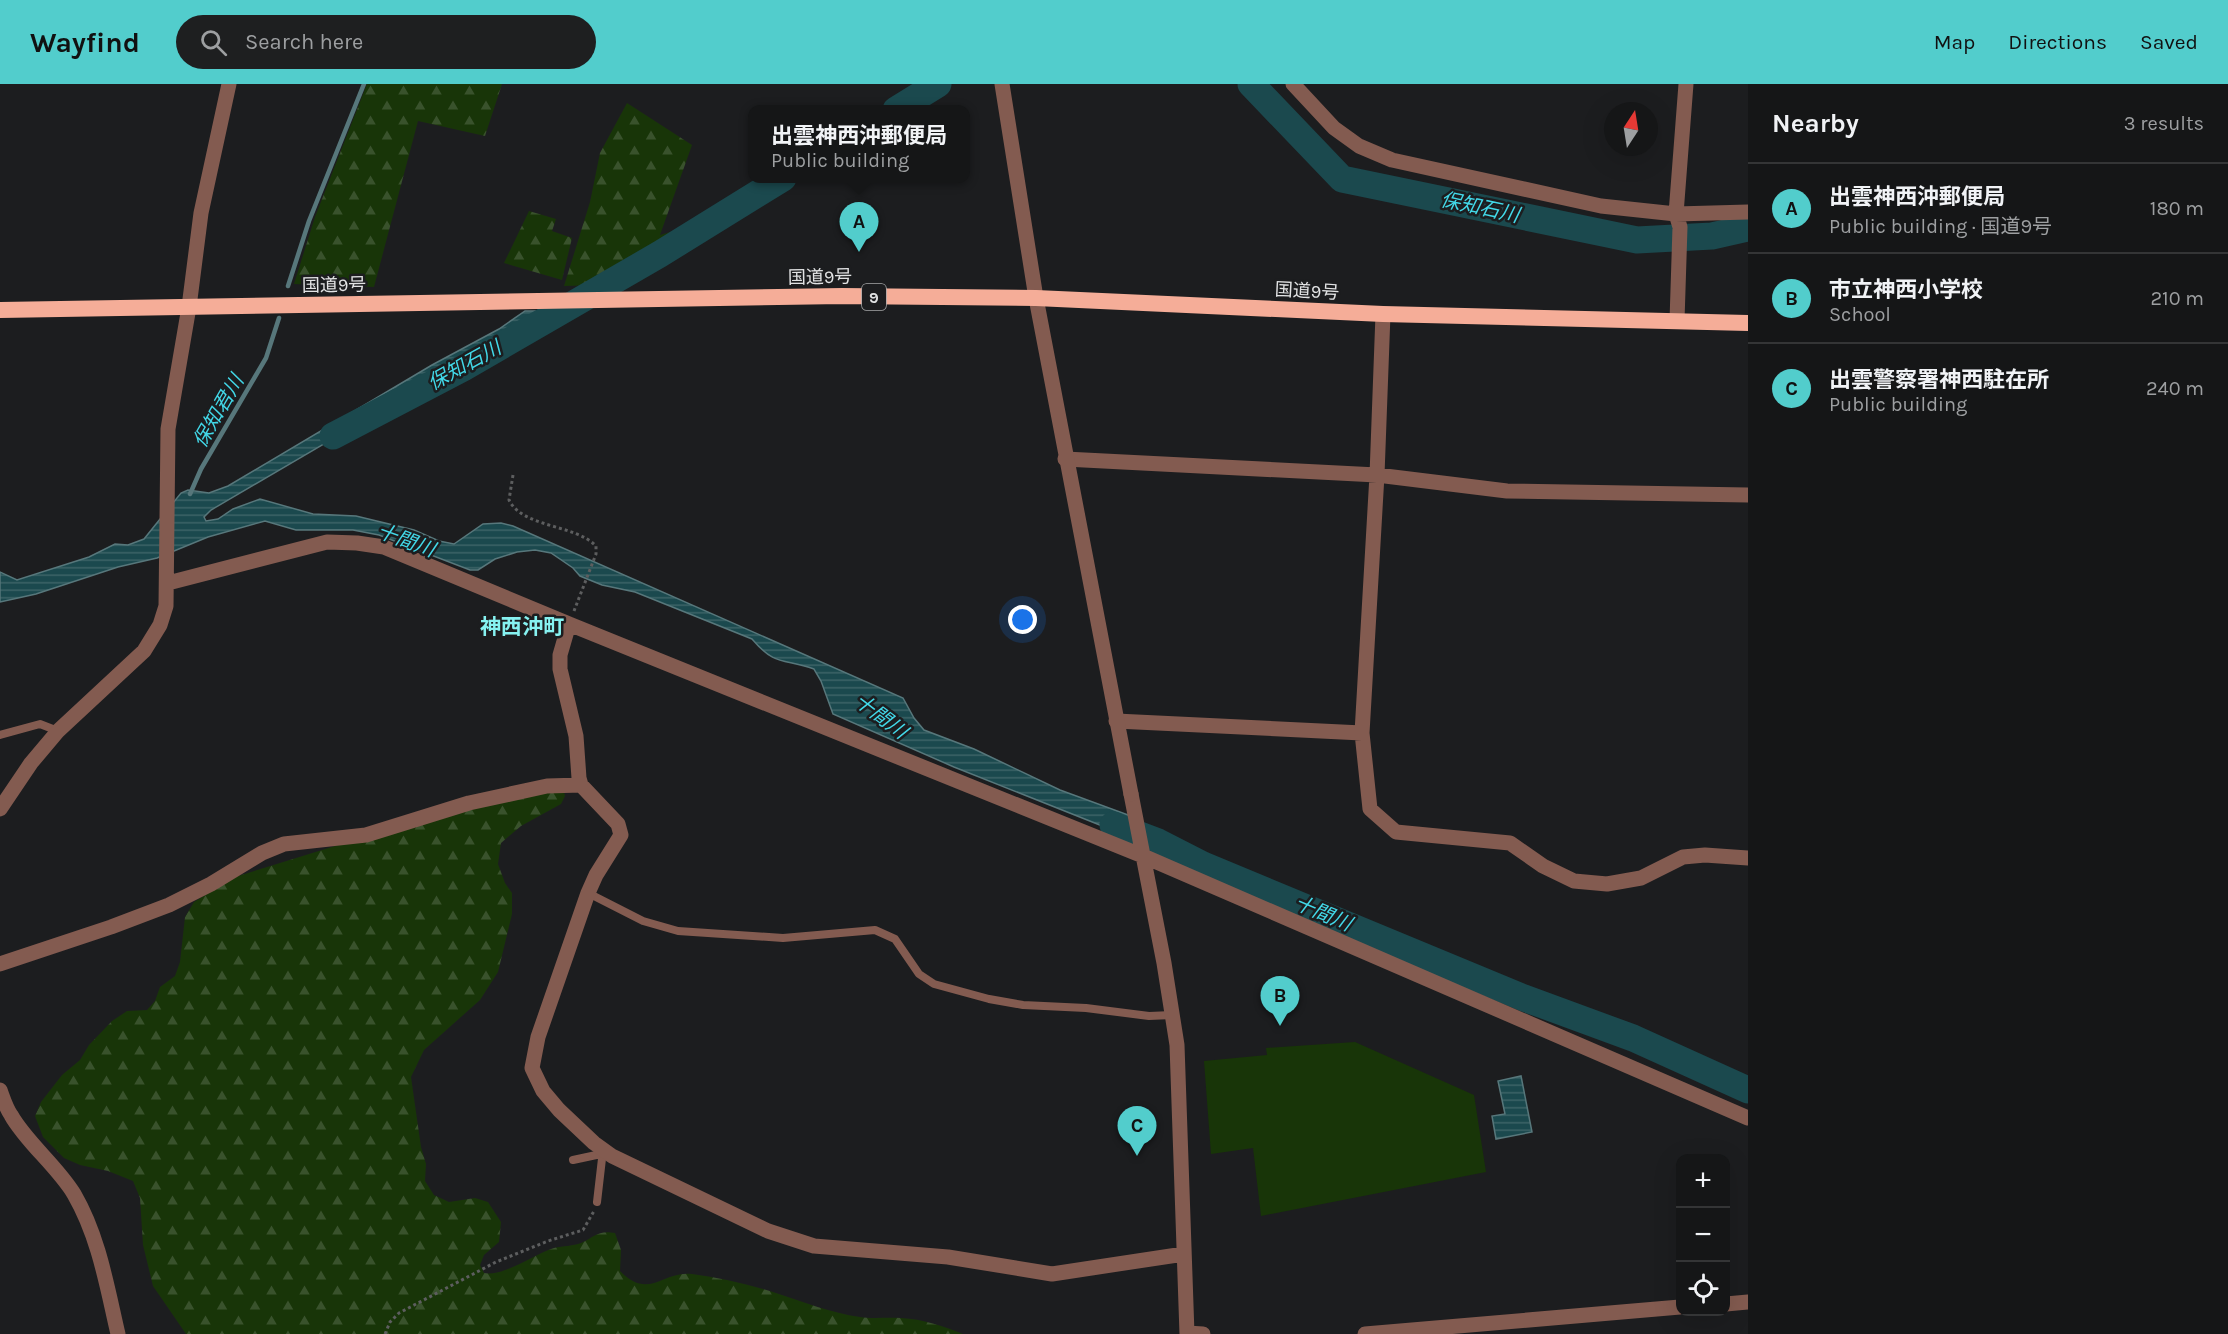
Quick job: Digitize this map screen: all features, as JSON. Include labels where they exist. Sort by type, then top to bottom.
[{"type":"highway","name":"国道9号","points":[[0,310],[842,296],[1036,298],[1383,314],[1748,323]]},
{"type":"street","points":[[0,809],[31,763],[58,732],[144,651],[153,639],[164,614],[168,579],[168,429],[189,308],[201,213],[229,84]]},
{"type":"street","points":[[1002,84],[1036,298],[1065,459],[1164,963],[1172,1015],[1178,1061],[1184,1254],[1192,1334]]},
{"type":"street","points":[[1293,84],[1334,128],[1359,146],[1392,160],[1601,206],[1676,214],[1748,212]]},
{"type":"street","points":[[1677,321],[1680,227],[1676,214],[1686,84]]},
{"type":"street","points":[[1383,314],[1377,475],[1362,733],[1371,809],[1396,832],[1510,843],[1543,866],[1574,881],[1607,884],[1641,878],[1683,857],[1705,855],[1748,858]]},
{"type":"street","points":[[1065,459],[1377,475],[1507,490],[1748,495]]},
{"type":"street","points":[[168,579],[327,543],[371,544],[384,547],[1142,852],[1748,1118]]},
{"type":"street","points":[[569,622],[560,655],[560,669],[576,736],[581,785],[618,824],[621,831],[619,839],[596,875],[588,893],[538,1037],[532,1068],[543,1090],[559,1110],[602,1152],[768,1231],[814,1246],[948,1257],[1052,1274],[1184,1254]]},
{"type":"street","points":[[1116,721],[1362,733]]},
{"type":"street","points":[[0,964],[169,905],[211,884],[262,853],[284,844],[366,835],[469,803],[547,786],[581,785]]},
{"type":"street","points":[[0,1090],[5,1117],[56,1169],[74,1194],[85,1216],[98,1250],[117,1334]]},
{"type":"street","points":[[1730,1304],[1748,1302]]},
{"type":"street","points":[[1365,1334],[1676,1307]]},
{"type":"lane","points":[[0,735],[40,724],[58,732]]},
{"type":"lane","points":[[588,893],[643,921],[678,931],[783,938],[875,930],[895,939],[919,974],[934,984],[989,999],[1023,1005],[1086,1008],[1149,1016],[1172,1015]]},
{"type":"lane","points":[[573,1160],[602,1152],[597,1202]]},
{"type":"path","points":[[513,475],[509,500],[514,508],[529,517],[587,538],[596,546],[596,554],[569,622]]},
{"type":"path","points":[[385,1334],[390,1322],[399,1312],[496,1262],[583,1230],[597,1202]]},
{"type":"green space","points":[[367,84],[502,84],[485,136],[418,121],[374,287],[294,284],[315,217]]},
{"type":"green space","points":[[627,103],[692,145],[660,235],[677,230],[672,240],[601,285],[564,286],[590,202],[600,153]]},
{"type":"green space","points":[[529,211],[556,219],[552,231],[572,238],[562,280],[504,263]]},
{"type":"green space","points":[[544,790],[564,792],[565,796],[561,804],[521,826],[501,843],[498,864],[505,883],[512,893],[512,914],[498,972],[480,1000],[424,1050],[411,1077],[421,1147],[426,1164],[425,1181],[434,1195],[449,1202],[475,1198],[488,1202],[501,1222],[499,1242],[484,1255],[480,1265],[484,1273],[501,1272],[554,1248],[575,1245],[597,1234],[609,1232],[615,1233],[621,1250],[620,1271],[639,1284],[648,1284],[682,1274],[692,1274],[755,1287],[839,1313],[865,1318],[917,1320],[963,1334],[186,1334],[153,1286],[143,1245],[140,1198],[133,1181],[64,1158],[43,1137],[35,1116],[41,1102],[62,1075],[80,1060],[89,1045],[112,1021],[127,1011],[147,1010],[155,1001],[160,987],[175,976],[180,962],[185,917],[194,902],[235,877],[335,846]]},
{"type":"green space","points":[[1355,1042],[1474,1095],[1486,1172],[1261,1216],[1253,1148],[1211,1154],[1204,1061],[1267,1055],[1266,1048]]},
{"type":"water","points":[[525,311],[551,311],[211,510],[204,517],[206,521],[218,519],[233,509],[260,499],[313,514],[356,516],[414,530],[439,541],[454,544],[483,524],[501,523],[513,526],[903,698],[924,730],[974,749],[1060,790],[1131,816],[1135,839],[954,767],[833,714],[814,669],[774,658],[752,639],[635,592],[602,585],[580,576],[573,568],[551,553],[535,550],[517,552],[495,559],[478,570],[470,570],[379,535],[353,530],[296,530],[265,521],[208,537],[157,558],[118,567],[36,594],[0,602],[0,572],[17,580],[89,557],[115,544],[128,545],[144,539],[181,493],[188,490],[209,493],[228,486],[432,365],[499,329]]},
{"type":"water","points":[[1521,1076],[1532,1132],[1496,1139],[1492,1116],[1505,1114],[1498,1081]]},
{"type":"waterway","name":"保知君川","points":[[288,286],[309,221],[364,84]]},
{"type":"waterway","name":"保知石川","points":[[904,105],[938,84]]},
{"type":"waterway","name":"保知石川","points":[[1251,84],[1342,179],[1637,240],[1712,236],[1748,228]]},
{"type":"waterway","name":"保知石川","points":[[333,436],[463,368],[660,254],[775,183]]},
{"type":"waterway","name":"保知君川","points":[[190,494],[201,469],[266,358],[279,318]]},
{"type":"waterway","name":"十間川","points":[[1113,825],[1158,842],[1203,865],[1524,998],[1633,1038],[1748,1090]]},
{"type":"place","name":"出雲神西沖郵便局","points":[[859,252]]},
{"type":"place","name":"市立神西小学校","points":[[1280,1026]]},
{"type":"place","name":"出雲警察署神西駐在所","points":[[1137,1156]]},
{"type":"district","name":"神西沖町","points":[[522,627]]}]
